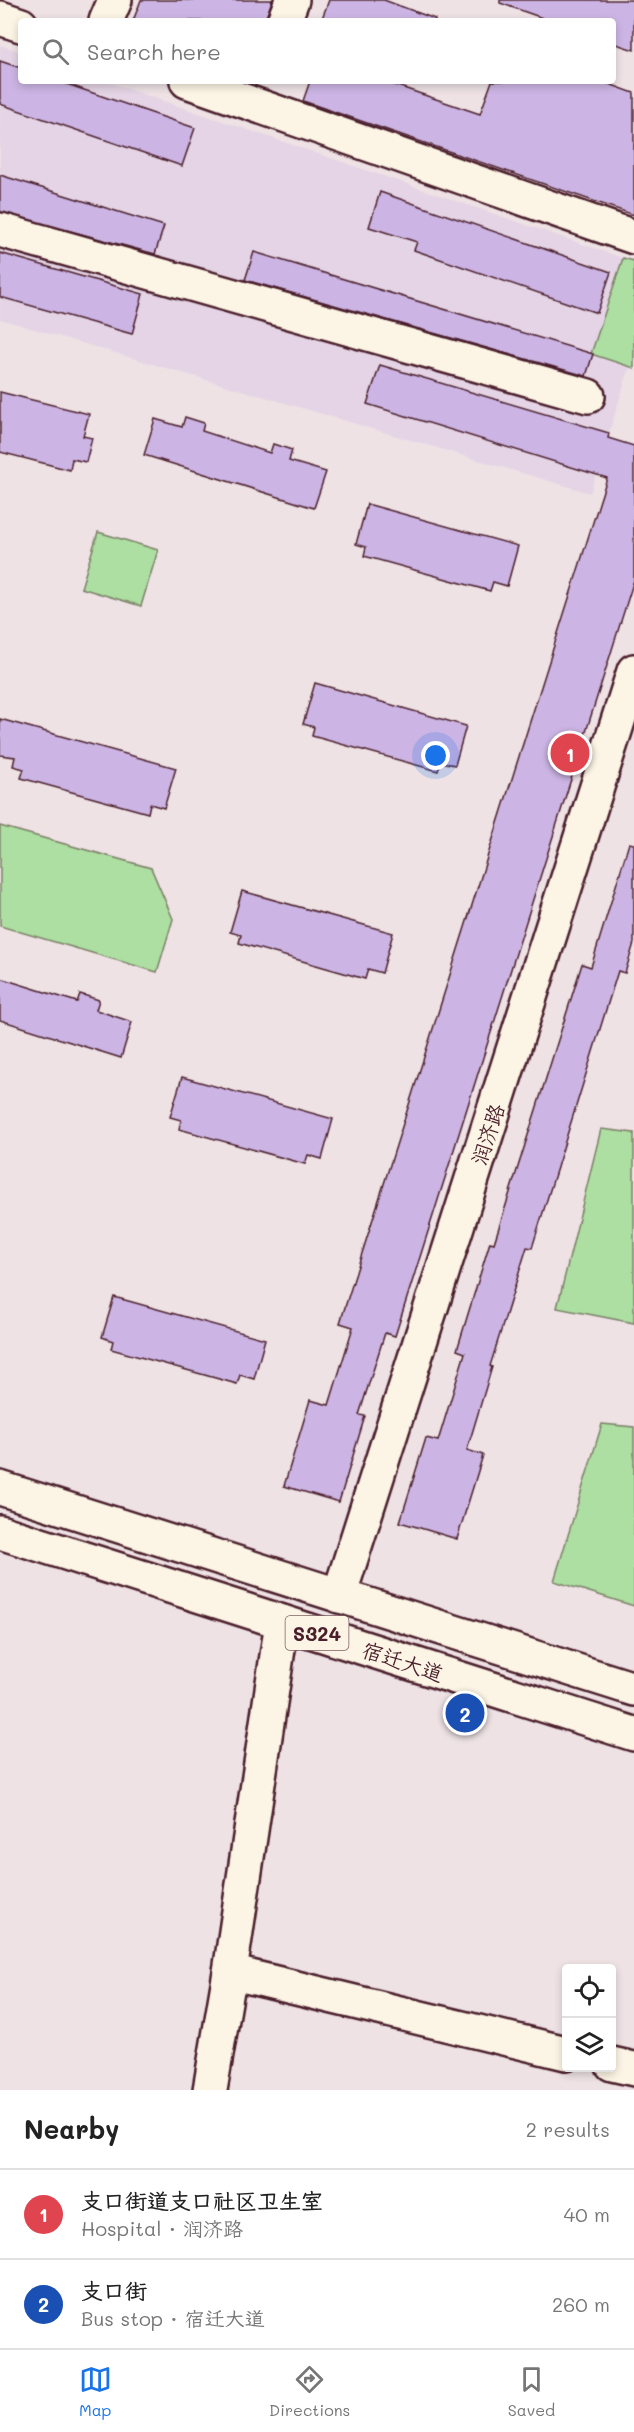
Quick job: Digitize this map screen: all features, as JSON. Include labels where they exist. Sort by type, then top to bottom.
[{"type":"street","points":[[107,18],[115,0]]},
{"type":"street","points":[[285,18],[292,0]]},
{"type":"street","points":[[0,18],[18,24]]},
{"type":"street","points":[[206,84],[257,92],[634,237]]},
{"type":"street","points":[[0,230],[588,396]]},
{"type":"street","name":"润济路","points":[[339,1596],[634,671]]},
{"type":"street","name":"宿迁大道","points":[[0,1488],[634,1689]]},
{"type":"street","name":"宿迁大道","points":[[0,1532],[634,1734]]},
{"type":"street","points":[[210,2090],[230,1972],[282,1622]]},
{"type":"street","points":[[230,1972],[562,2052]]},
{"type":"street","points":[[616,2065],[634,2069]]},
{"type":"shaded area","points":[[0,45],[18,51],[18,84],[114,84],[623,258],[591,354],[630,366],[590,493],[0,319]]},
{"type":"green space","points":[[623,258],[634,261],[634,368],[591,354]]},
{"type":"green space","points":[[98,532],[158,550],[141,606],[81,588]]},
{"type":"green space","points":[[0,826],[151,868],[173,919],[157,972],[0,926]]},
{"type":"green space","points":[[601,1129],[634,1133],[634,1323],[557,1308]]},
{"type":"green space","points":[[602,1424],[634,1427],[634,1606],[554,1581]]},
{"type":"building","points":[[141,0],[272,0],[267,18],[134,18]]},
{"type":"building","points":[[329,0],[384,0],[432,18],[322,18]]},
{"type":"building","points":[[500,0],[634,0],[634,50],[616,44],[616,18],[542,18],[500,3]]},
{"type":"building","points":[[0,61],[18,67],[18,84],[67,84],[195,128],[182,166],[0,104]]},
{"type":"building","points":[[309,84],[392,84],[480,114],[491,84],[609,84],[634,93],[634,215],[303,101]]},
{"type":"building","points":[[0,175],[164,226],[155,254],[0,212]]},
{"type":"building","points":[[380,192],[611,272],[597,313],[414,250],[417,242],[369,227]]},
{"type":"building","points":[[254,252],[593,354],[586,376],[245,280]]},
{"type":"building","points":[[0,253],[143,294],[132,334],[0,297]]},
{"type":"building","points":[[380,365],[609,433],[608,438],[634,446],[634,580],[395,1336],[385,1333],[359,1415],[365,1416],[339,1502],[284,1486],[310,1400],[329,1405],[353,1327],[340,1323],[607,478],[367,404]]},
{"type":"building","points":[[0,392],[89,414],[83,436],[92,438],[86,462],[72,459],[70,470],[0,452]]},
{"type":"building","points":[[185,417],[204,423],[202,431],[270,453],[273,444],[292,450],[289,461],[326,472],[314,508],[144,455],[155,419],[182,427]]},
{"type":"building","points":[[367,504],[518,546],[507,586],[493,582],[490,591],[364,556],[366,547],[356,544]]},
{"type":"building","points":[[315,683],[466,726],[455,765],[441,762],[438,771],[312,736],[314,727],[303,724]]},
{"type":"building","points":[[0,719],[176,768],[164,808],[150,804],[148,813],[21,778],[24,769],[13,766],[15,757],[0,755]]},
{"type":"building","points":[[629,843],[634,844],[634,943],[625,973],[618,971],[532,1248],[527,1247],[490,1366],[492,1367],[467,1450],[483,1455],[457,1539],[400,1522],[426,1438],[438,1441],[465,1353],[457,1350],[490,1242],[494,1243],[582,964],[591,967]]},
{"type":"building","points":[[242,891],[393,933],[382,973],[368,969],[365,979],[239,943],[241,935],[230,932]]},
{"type":"building","points":[[0,978],[77,1002],[80,994],[99,1000],[96,1010],[132,1022],[121,1058],[0,1020]]},
{"type":"building","points":[[182,1077],[333,1119],[322,1159],[308,1155],[305,1164],[179,1129],[181,1120],[170,1117]]},
{"type":"building","points":[[114,1297],[265,1339],[254,1379],[240,1375],[237,1384],[111,1349],[113,1341],[102,1337]]},
{"type":"place","name":"支口街道支口社区卫生室","points":[[570,753]]},
{"type":"place","name":"支口街","points":[[465,1713]]}]
